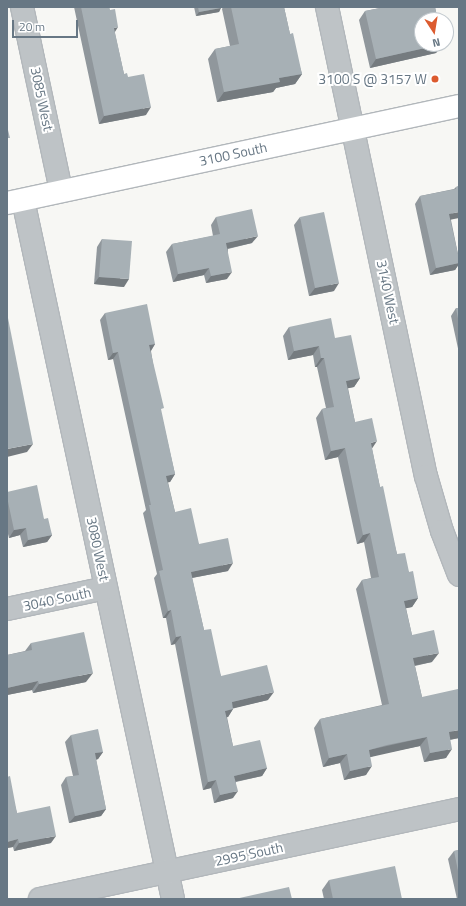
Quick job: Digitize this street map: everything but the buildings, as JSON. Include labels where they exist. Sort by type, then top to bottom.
[{"type":"main road","name":"3100 South","points":[[15,201],[459,106]]},
{"type":"street","name":"3085 West","points":[[22,7],[61,191]]},
{"type":"street","name":"3140 West","points":[[326,7],[426,476],[442,531],[459,575]]},
{"type":"street","name":"3080 West","points":[[15,201],[106,588],[173,899]]},
{"type":"street","name":"3040 South","points":[[7,609],[106,588]]},
{"type":"street","name":"2995 South","points":[[40,899],[459,810]]},
{"type":"place","name":"3100 S @ 3157 W","points":[[435,79]]}]
